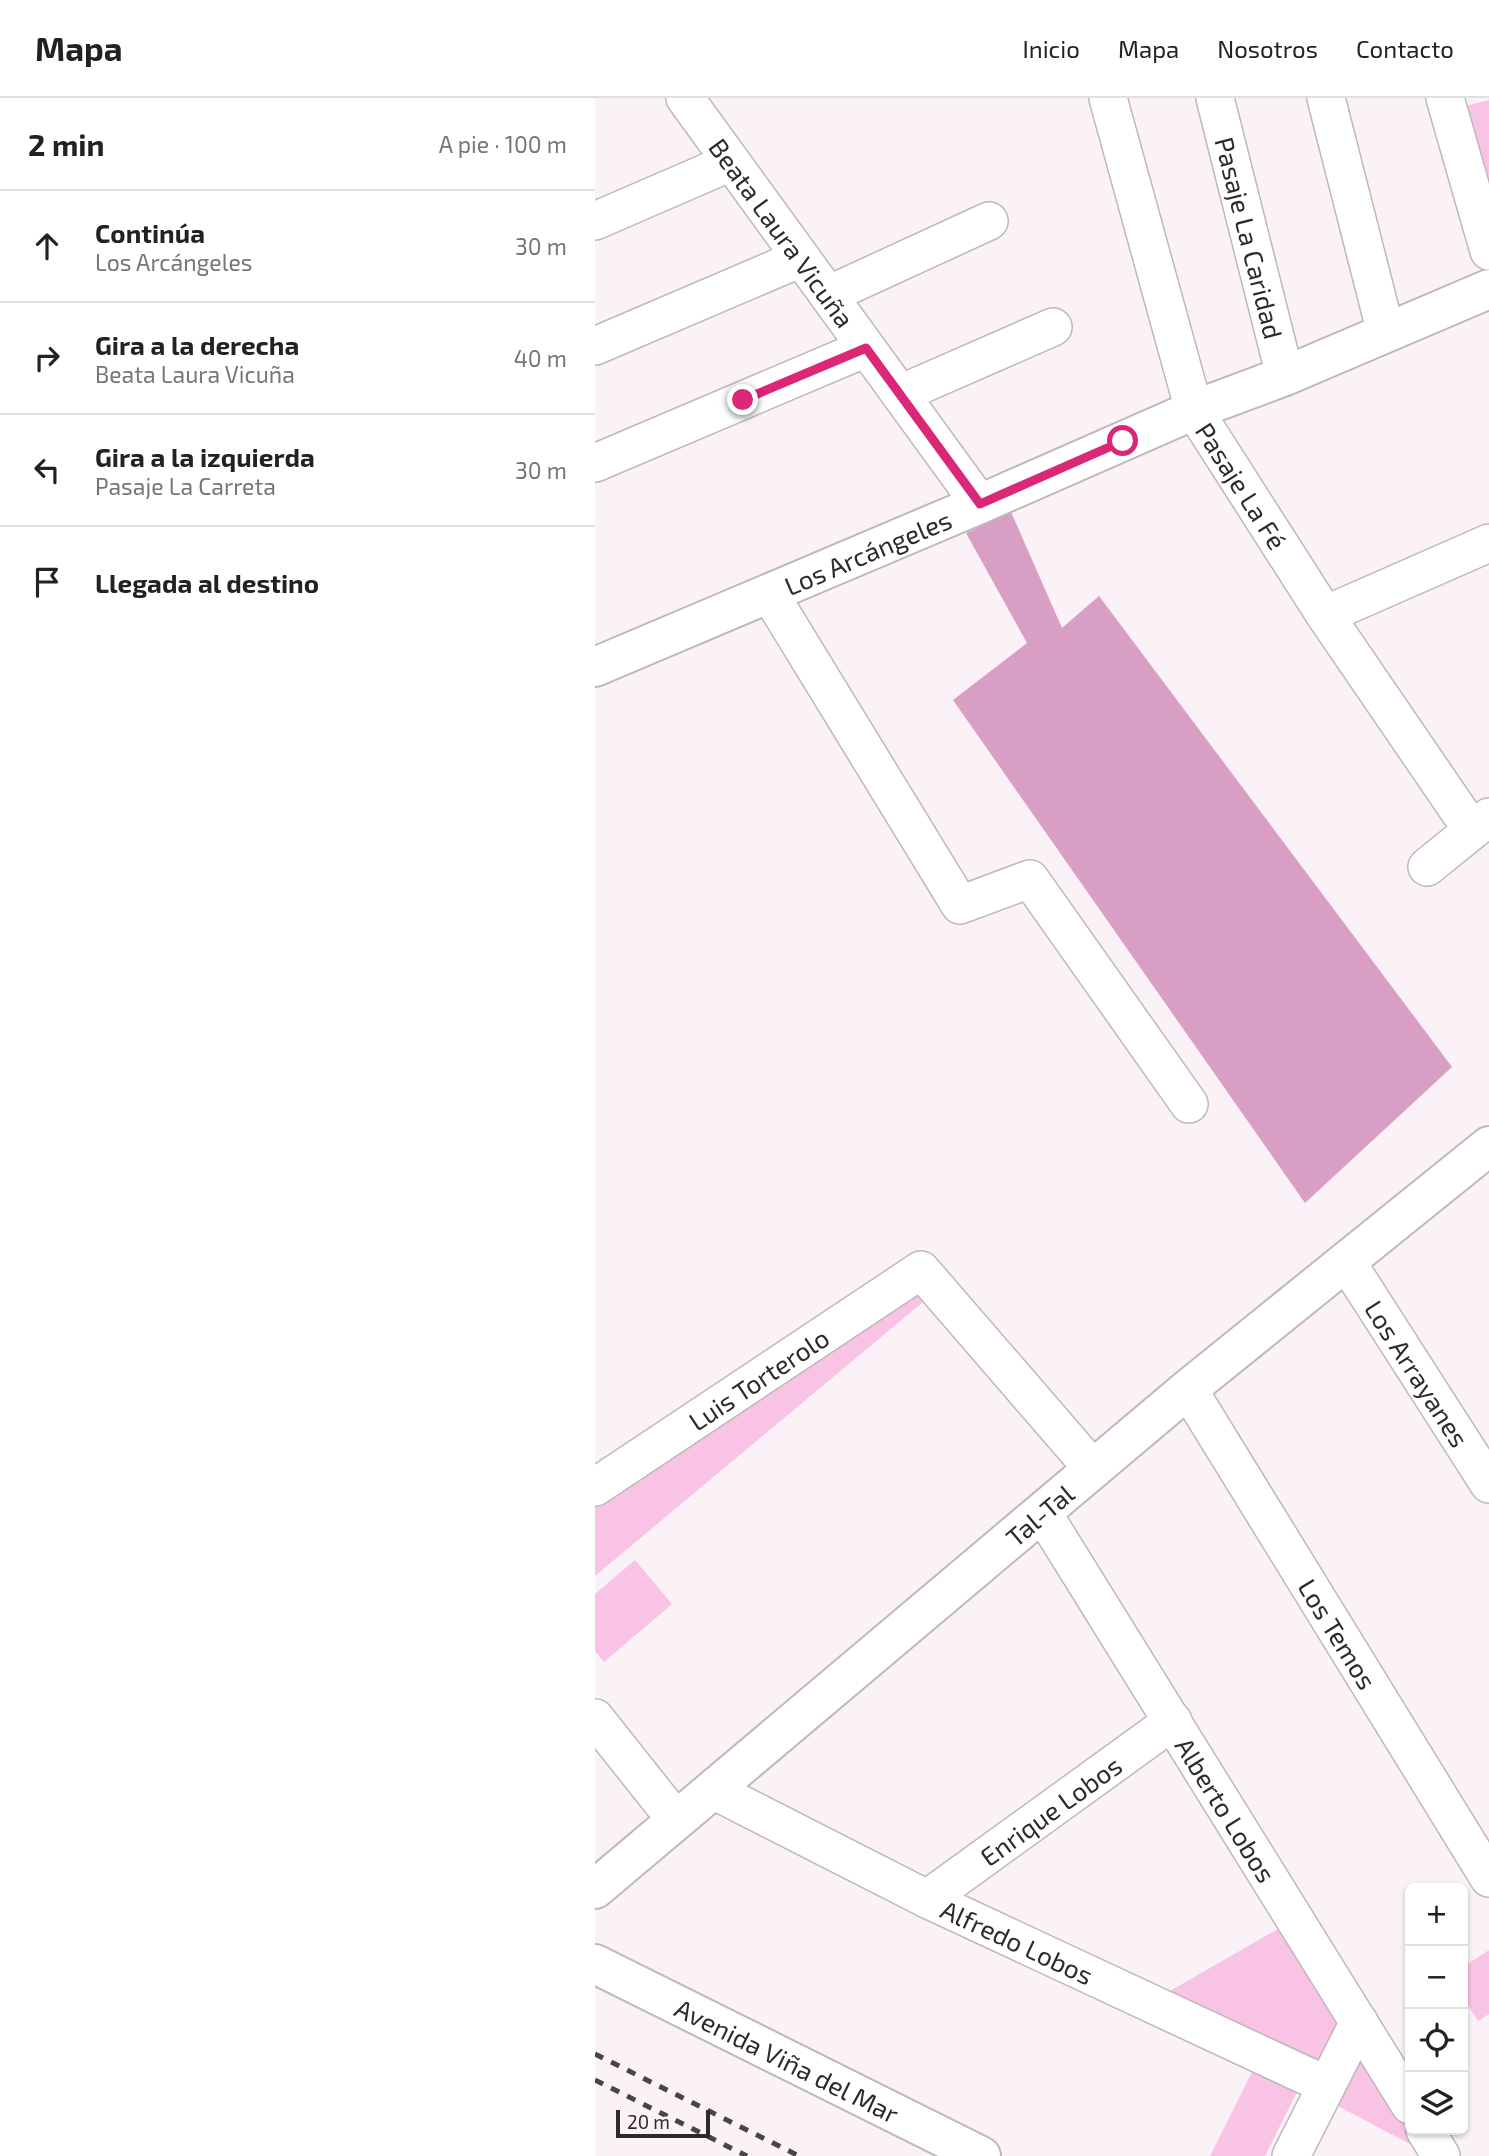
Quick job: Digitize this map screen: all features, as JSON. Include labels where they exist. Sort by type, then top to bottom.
[{"type":"street","name":"Beata Laura Vicuña","points":[[685,98],[980,504]]},
{"type":"street","name":"Pasaje La Fé","points":[[1108,98],[1195,410],[1325,615],[1481,823]]},
{"type":"street","name":"Pasaje La Caridad","points":[[1215,98],[1285,376]]},
{"type":"street","points":[[1326,98],[1385,333]]},
{"type":"street","points":[[1450,99],[1489,251]]},
{"type":"street","points":[[595,221],[731,162]]},
{"type":"street","points":[[828,295],[989,221]]},
{"type":"street","points":[[595,346],[801,258]]},
{"type":"street","name":"Los Arcángeles","points":[[595,667],[1195,410],[1285,376],[1385,333],[1484,300]]},
{"type":"street","points":[[900,394],[1053,327]]},
{"type":"street","points":[[595,463],[866,348]]},
{"type":"street","points":[[1325,615],[1489,543]]},
{"type":"street","points":[[769,593],[960,905],[1030,879],[1189,1104]]},
{"type":"street","points":[[1427,867],[1481,823]]},
{"type":"street","name":"Tal-Tal","points":[[595,1889],[1188,1389],[1489,1146]]},
{"type":"street","name":"Los Arrayanes","points":[[1346,1261],[1489,1484]]},
{"type":"street","name":"Luis Torterolo","points":[[595,1487],[921,1270],[1093,1469]]},
{"type":"street","name":"Los Temos","points":[[1188,1389],[1489,1878]]},
{"type":"street","name":"Alberto Lobos","points":[[1042,1512],[1405,2097]]},
{"type":"street","points":[[595,1718],[677,1820]]},
{"type":"street","name":"Enrique Lobos","points":[[927,1899],[1173,1721]]},
{"type":"street","name":"Alfredo Lobos","points":[[713,1790],[927,1899],[1326,2085]]},
{"type":"street","name":"Avenida Viña del Mar","points":[[595,1964],[981,2156]]},
{"type":"street","points":[[1291,2156],[1359,2022]]},
{"type":"street","points":[[1428,2135],[1441,2156]]},
{"type":"shaded area","points":[[1489,100],[1489,212],[1457,108]]},
{"type":"shaded area","points":[[1011,512],[1062,628],[1099,596],[1452,1067],[1305,1203],[953,700],[1027,643],[966,533]]},
{"type":"shaded area","points":[[913,1290],[923,1302],[595,1576],[595,1497]]},
{"type":"shaded area","points":[[635,1560],[672,1604],[604,1662],[595,1651],[595,1594]]},
{"type":"shaded area","points":[[1283,1926],[1405,2120],[1405,2135],[1414,2135],[1425,2152],[1300,2086],[1265,2156],[1210,2156],[1264,2048],[1163,1995]]},
{"type":"shaded area","points":[[1489,1950],[1489,2014],[1478,2021],[1468,2005],[1468,1964]]},
{"type":"railway","points":[[595,2054],[799,2156]]},
{"type":"railway","points":[[595,2080],[747,2156]]},
{"type":"route","points":[[743,400],[866,348],[980,504],[1123,441]]}]
